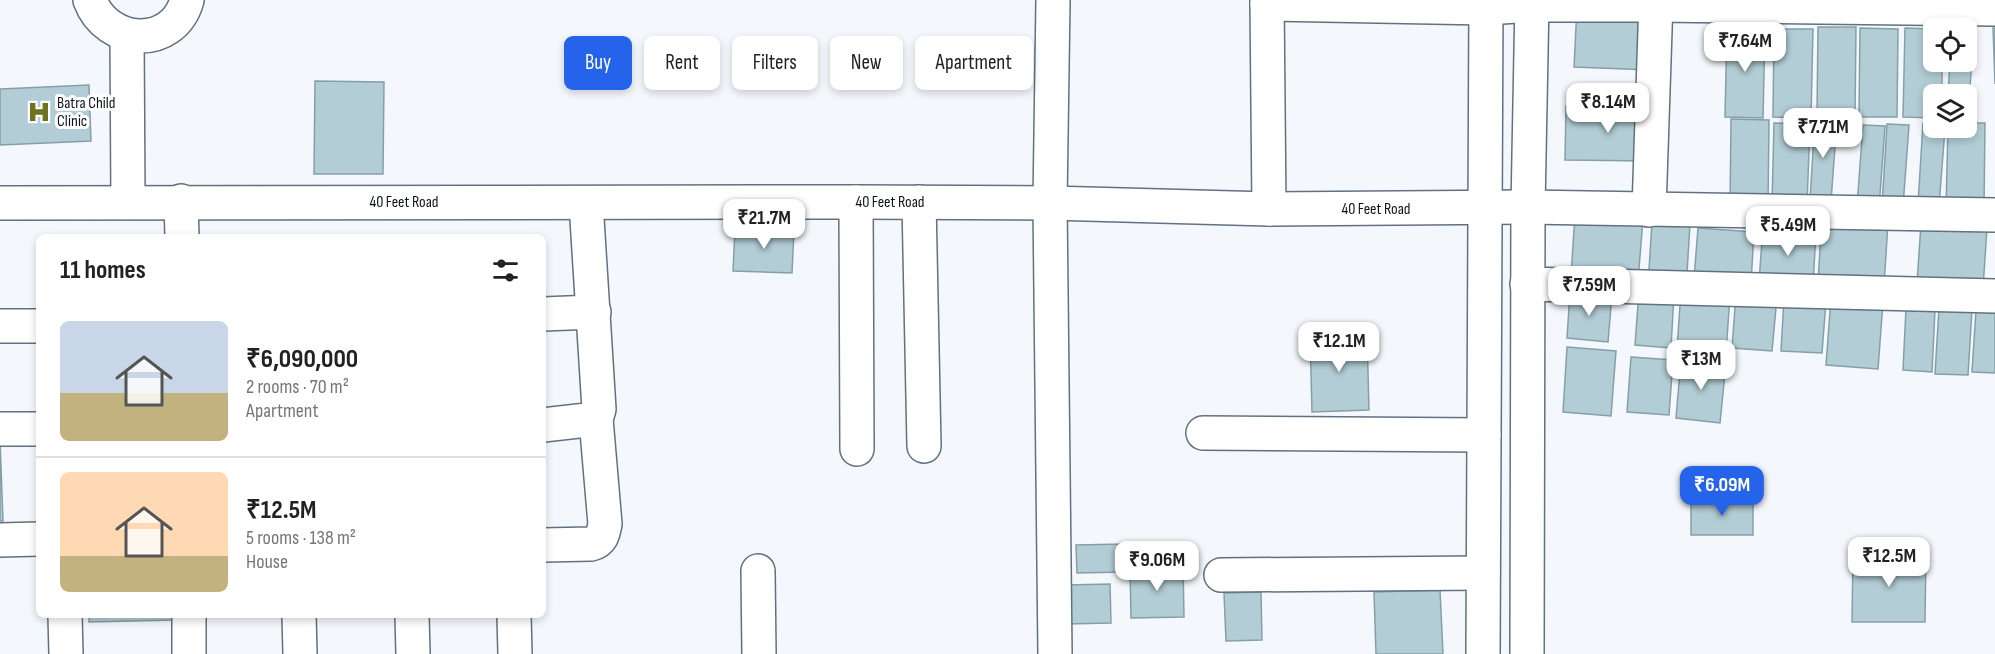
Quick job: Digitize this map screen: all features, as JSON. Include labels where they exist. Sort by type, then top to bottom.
[{"type":"street","points":[[90,0],[98,17],[111,29],[127,35],[144,37],[161,32],[175,21],[187,0]]},
{"type":"street","points":[[1053,0],[1050,203],[1055,654]]},
{"type":"street","points":[[1269,209],[1267,2],[1486,4],[1656,2],[1995,9]]},
{"type":"street","points":[[1649,210],[1656,2]]},
{"type":"street","points":[[1527,654],[1527,284],[1532,3]]},
{"type":"street","points":[[1483,654],[1483,209],[1486,4]]},
{"type":"street","points":[[127,35],[128,202]]},
{"type":"street","points":[[181,201],[182,234]]},
{"type":"street","name":"40 Feet Road","points":[[0,203],[181,201],[919,202],[1269,209],[1528,207],[1995,214]]},
{"type":"street","points":[[546,545],[598,542],[602,537],[605,524],[596,419],[599,398],[586,202]]},
{"type":"street","points":[[856,202],[857,449]]},
{"type":"street","points":[[919,202],[924,446]]},
{"type":"street","points":[[1527,284],[1995,296]]},
{"type":"street","points":[[546,314],[594,312]]},
{"type":"street","points":[[0,326],[36,326]]},
{"type":"street","points":[[546,425],[596,419]]},
{"type":"street","points":[[0,429],[36,429]]},
{"type":"street","points":[[1203,433],[1484,435]]},
{"type":"street","points":[[0,540],[36,539]]},
{"type":"street","points":[[758,572],[759,654]]},
{"type":"street","points":[[1221,575],[1483,573]]},
{"type":"street","points":[[65,618],[66,654]]},
{"type":"street","points":[[189,618],[189,654]]},
{"type":"street","points":[[299,618],[300,654]]},
{"type":"street","points":[[412,618],[413,654]]},
{"type":"street","points":[[514,618],[515,654]]},
{"type":"building","points":[[1577,7],[1652,10],[1650,70],[1574,67]]},
{"type":"building","points":[[1818,27],[1856,27],[1855,116],[1817,115]]},
{"type":"building","points":[[1727,28],[1765,29],[1763,118],[1725,117]]},
{"type":"building","points":[[1860,28],[1898,29],[1897,117],[1859,117]]},
{"type":"building","points":[[1905,28],[1923,29],[1923,72],[1942,72],[1942,84],[1923,84],[1923,118],[1903,117]]},
{"type":"building","points":[[1993,28],[1995,28],[1995,84]]},
{"type":"building","points":[[1774,29],[1813,29],[1811,118],[1773,117]]},
{"type":"building","points":[[1949,72],[1971,72],[1970,84],[1949,84]]},
{"type":"building","points":[[315,81],[384,82],[383,174],[314,174]]},
{"type":"building","points":[[89,85],[91,141],[0,145],[0,89]]},
{"type":"building","points":[[1566,106],[1651,108],[1650,161],[1565,160]]},
{"type":"building","points":[[1815,118],[1837,120],[1831,201],[1810,200]]},
{"type":"building","points":[[1731,119],[1769,120],[1768,208],[1730,208]]},
{"type":"building","points":[[1774,123],[1810,124],[1807,204],[1772,203]]},
{"type":"building","points":[[1923,123],[1923,138],[1944,138],[1939,206],[1918,204]]},
{"type":"building","points":[[1977,123],[1985,123],[1984,208],[1946,208],[1948,138],[1977,138]]},
{"type":"building","points":[[1887,124],[1909,125],[1903,207],[1882,205]]},
{"type":"building","points":[[1863,125],[1885,126],[1879,208],[1857,206]]},
{"type":"building","points":[[1575,214],[1643,219],[1638,281],[1571,276]]},
{"type":"building","points":[[1822,218],[1888,223],[1884,285],[1818,281]]},
{"type":"building","points":[[1652,222],[1690,224],[1687,273],[1649,270]]},
{"type":"building","points":[[1921,224],[1987,228],[1983,288],[1917,283]]},
{"type":"building","points":[[1763,227],[1816,231],[1813,286],[1759,282]]},
{"type":"building","points":[[735,228],[794,230],[792,273],[733,271]]},
{"type":"building","points":[[1698,228],[1754,232],[1751,283],[1694,279]]},
{"type":"building","points":[[1639,291],[1674,294],[1671,348],[1635,345]]},
{"type":"building","points":[[1681,291],[1730,295],[1726,353],[1677,349]]},
{"type":"building","points":[[1570,292],[1612,295],[1608,342],[1567,338]]},
{"type":"building","points":[[1736,294],[1777,297],[1772,351],[1732,348]]},
{"type":"building","points":[[1784,298],[1826,301],[1822,353],[1781,351]]},
{"type":"building","points":[[1831,298],[1883,302],[1878,369],[1826,365]]},
{"type":"building","points":[[1906,308],[1935,310],[1932,372],[1903,370]]},
{"type":"building","points":[[1939,308],[1972,310],[1968,375],[1935,374]]},
{"type":"building","points":[[1976,310],[1995,311],[1995,373],[1972,372]]},
{"type":"building","points":[[1367,334],[1369,410],[1312,412],[1310,336]]},
{"type":"building","points":[[1567,347],[1616,351],[1611,416],[1563,412]]},
{"type":"building","points":[[1631,357],[1673,360],[1669,415],[1627,412]]},
{"type":"building","points":[[1681,360],[1726,364],[1720,423],[1676,418]]},
{"type":"building","points":[[0,439],[3,521],[0,521]]},
{"type":"building","points":[[1691,499],[1753,499],[1753,535],[1691,535]]},
{"type":"building","points":[[1124,544],[1126,572],[1077,573],[1076,545]]},
{"type":"building","points":[[1853,554],[1926,554],[1925,622],[1852,622]]},
{"type":"building","points":[[1183,565],[1184,617],[1131,618],[1130,567]]},
{"type":"building","points":[[1110,584],[1111,623],[1067,624],[1066,585]]},
{"type":"building","points":[[1440,590],[1443,654],[1376,654],[1374,592]]},
{"type":"building","points":[[1261,592],[1262,640],[1226,641],[1224,593]]},
{"type":"building","points":[[89,618],[175,618],[175,620],[89,622]]},
{"type":"place","name":"Batra Child Clinic","points":[[39,112]]}]
